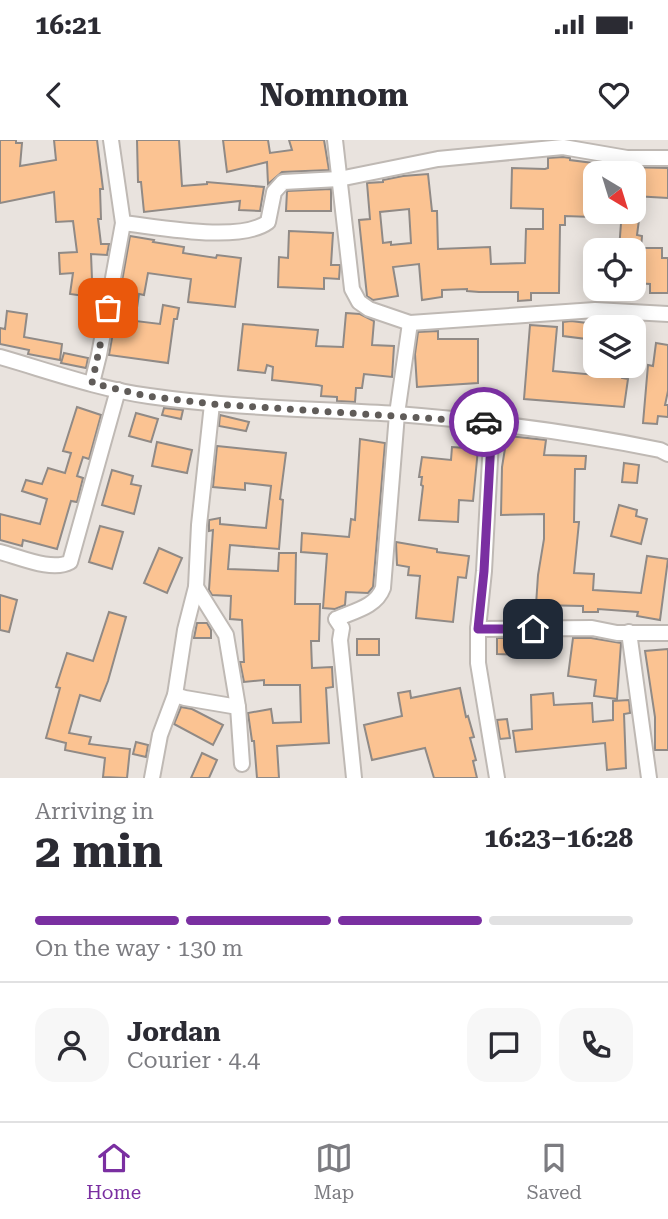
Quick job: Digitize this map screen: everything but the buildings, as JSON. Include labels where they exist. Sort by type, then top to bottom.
[{"type":"street","points":[[92,383],[100,355],[123,223],[111,140]]},
{"type":"street","points":[[335,140],[352,289],[359,302],[369,309],[410,323],[595,310],[668,313]]},
{"type":"street","points":[[123,223],[231,233],[258,229],[268,222],[274,192],[283,182],[339,179],[438,159],[563,146],[627,158],[668,158]]},
{"type":"street","points":[[354,778],[340,640],[342,628],[336,619],[372,603],[379,598],[383,588],[397,414],[410,323]]},
{"type":"street","points":[[0,357],[118,390],[212,404],[492,422],[586,435],[668,454]]},
{"type":"street","points":[[0,552],[51,565],[70,562],[118,390]]},
{"type":"street","points":[[152,778],[160,735],[175,695],[196,587],[199,525],[212,404]]},
{"type":"street","points":[[492,422],[478,663],[497,778]]},
{"type":"street","points":[[196,587],[226,635],[238,707],[242,764]]},
{"type":"street","points":[[478,629],[592,628],[617,633],[668,633]]},
{"type":"street","points":[[629,632],[649,778]]},
{"type":"street","points":[[175,695],[238,707]]},
{"type":"way so far","points":[[108,308],[92,383],[146,396],[212,404],[397,414],[484,422]]},
{"type":"route","points":[[484,422],[492,422],[478,629],[533,629]]}]
